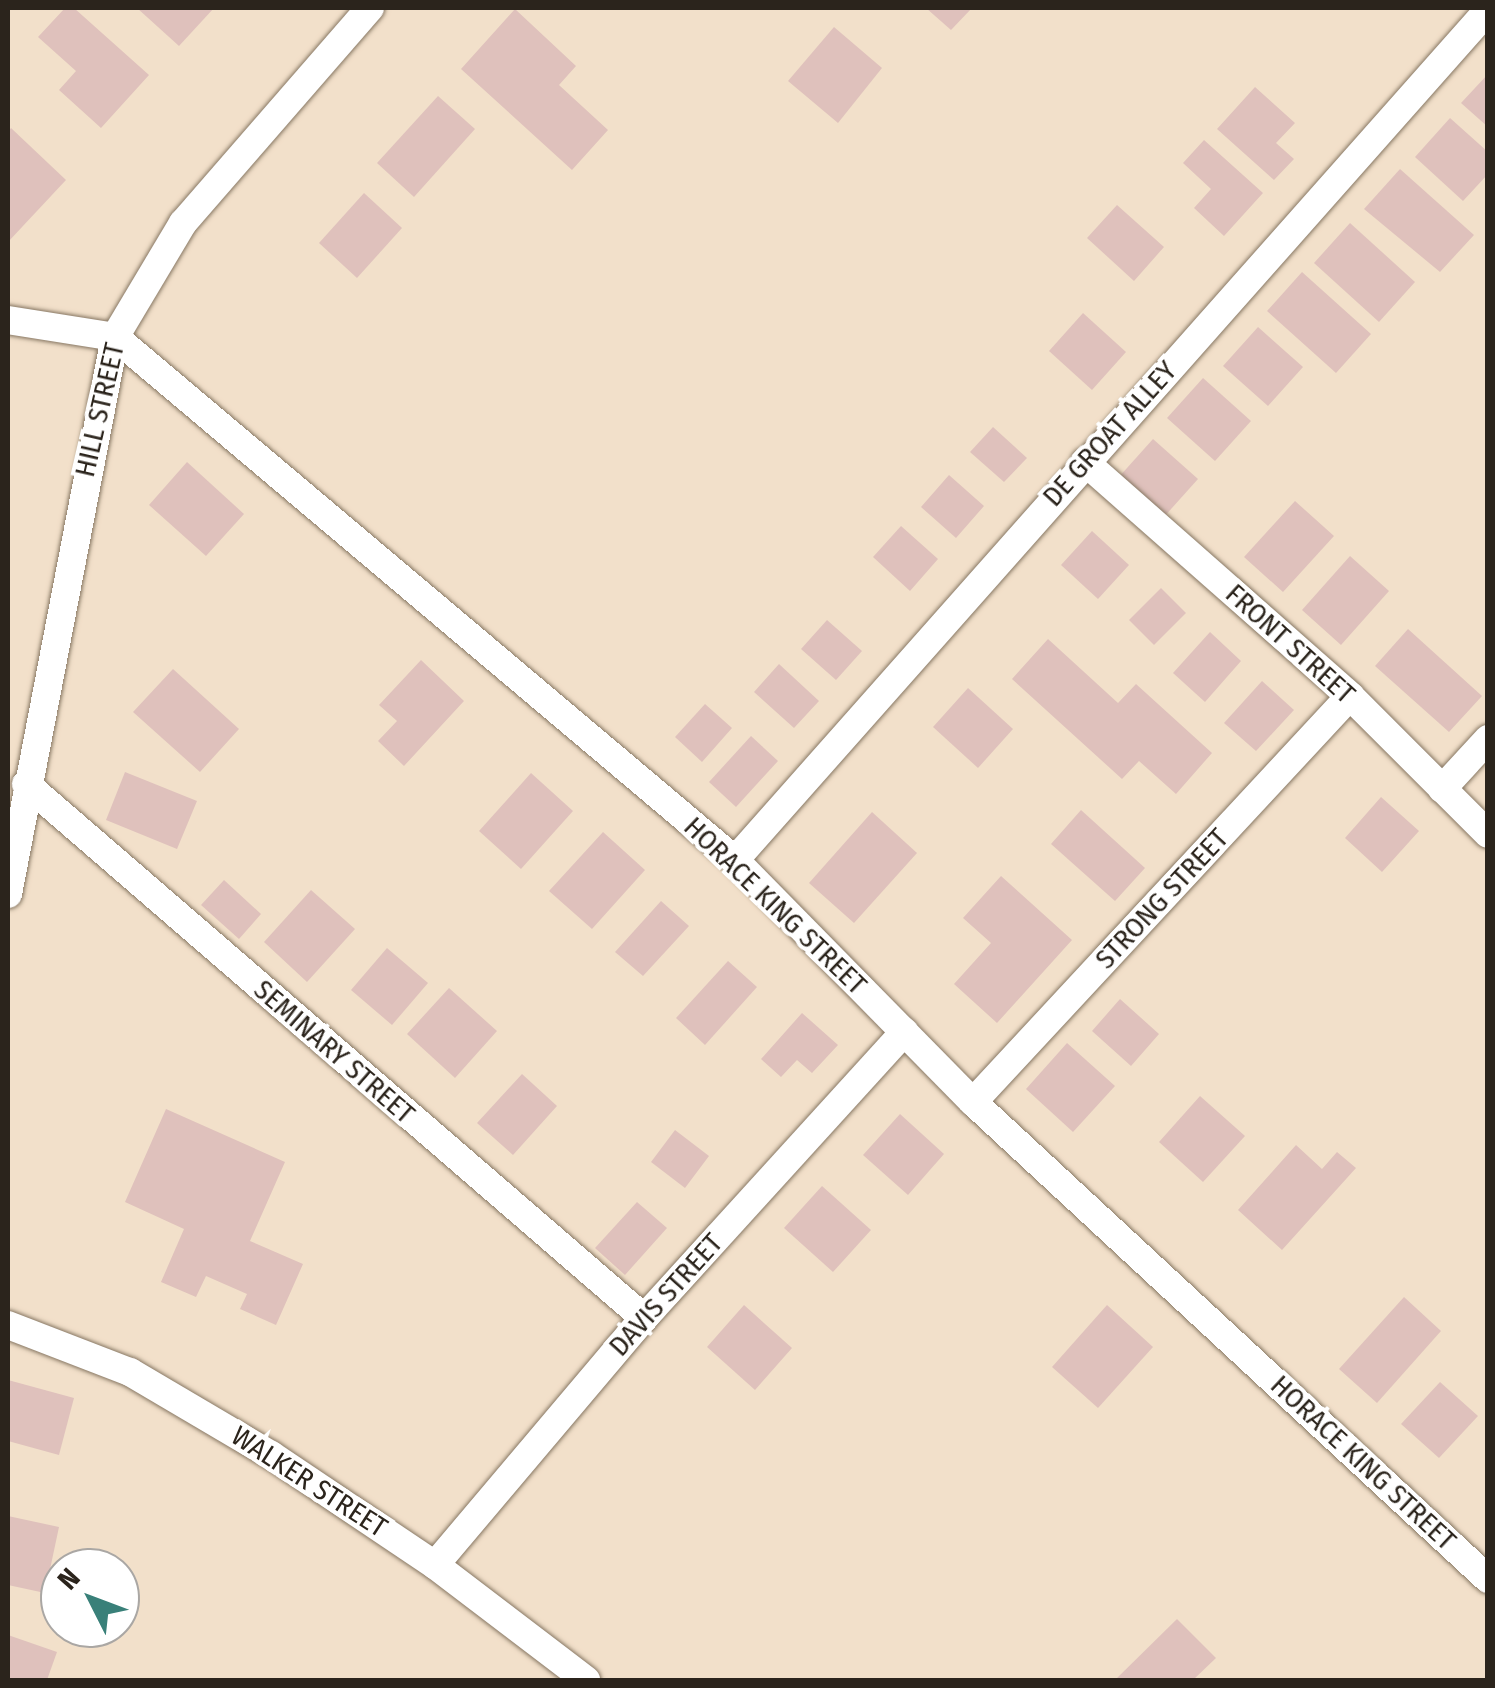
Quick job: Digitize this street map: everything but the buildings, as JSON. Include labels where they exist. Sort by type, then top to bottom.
[{"type":"street","name":"HILL STREET","points":[[8,894],[26,784],[115,337],[183,223],[370,8]]},
{"type":"street","name":"DE GROAT ALLEY","points":[[735,860],[1488,10]]},
{"type":"street","points":[[8,320],[115,337]]},
{"type":"street","name":"HORACE KING STREET","points":[[115,337],[735,860],[974,1102],[1488,1580]]},
{"type":"street","name":"FRONT STREET","points":[[1086,462],[1350,696],[1488,834]]},
{"type":"street","name":"STRONG STREET","points":[[974,1102],[1350,696]]},
{"type":"street","points":[[1442,789],[1488,739]]},
{"type":"street","name":"SEMINARY STREET","points":[[26,784],[644,1318]]},
{"type":"street","name":"DAVIS STREET","points":[[435,1565],[644,1318],[904,1032]]},
{"type":"street","name":"WALKER STREET","points":[[8,1325],[130,1372],[271,1455],[435,1565],[586,1680]]}]
